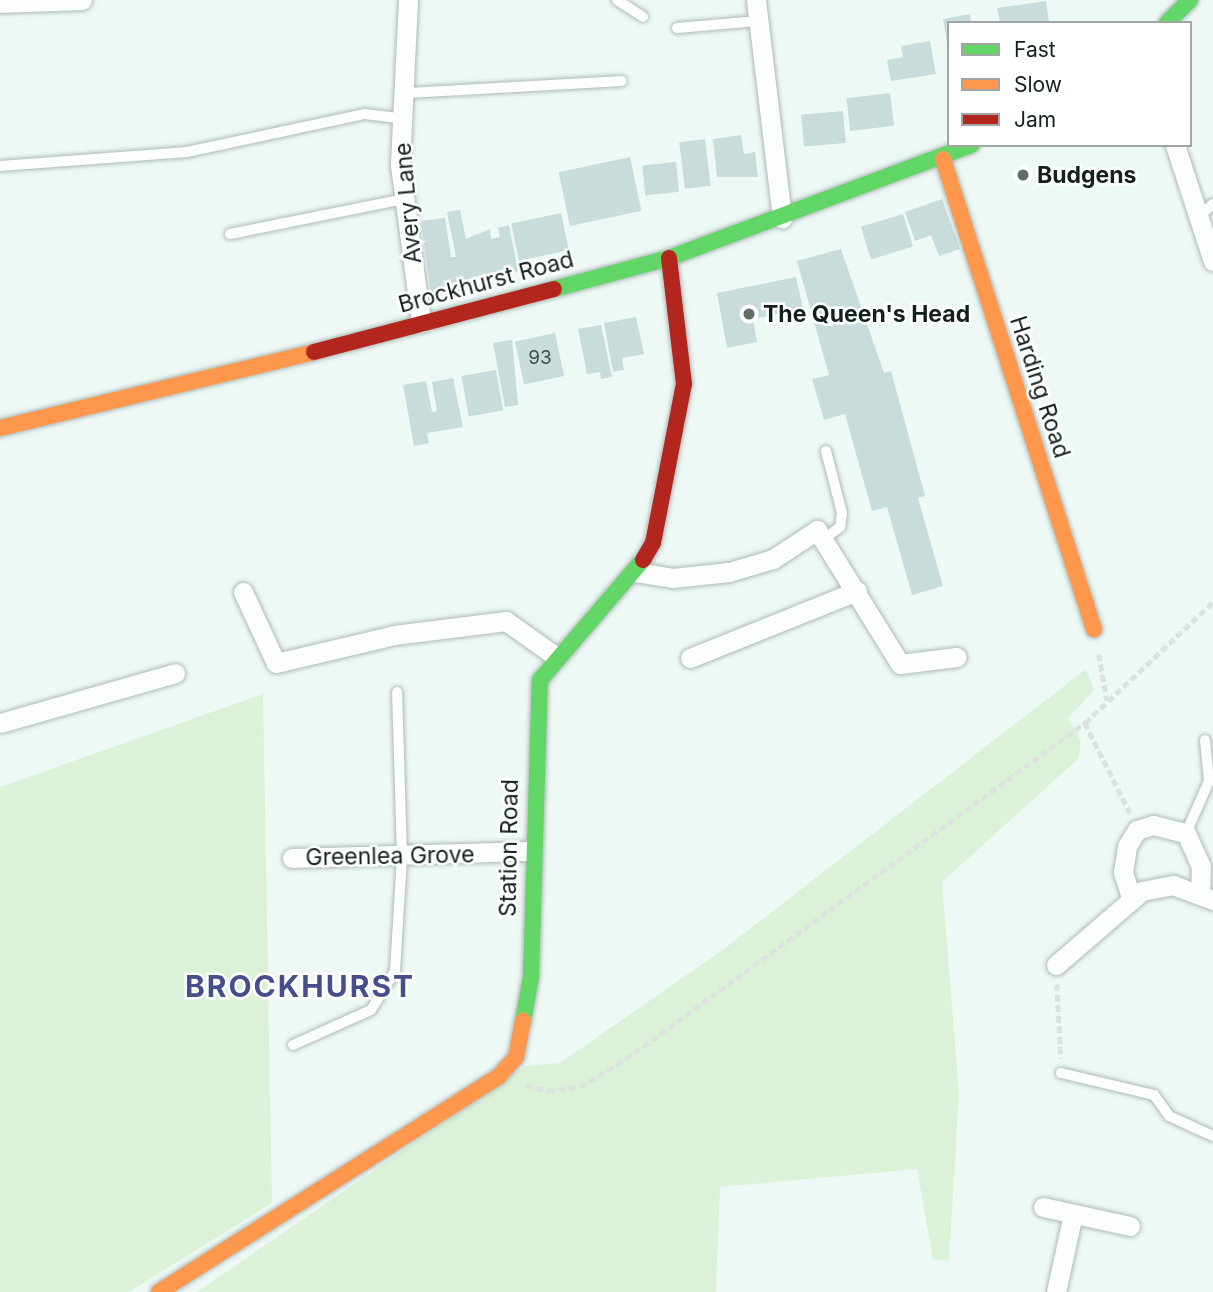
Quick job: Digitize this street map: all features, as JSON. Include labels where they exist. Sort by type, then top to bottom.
[{"type":"street","points":[[0,3],[82,0]]},
{"type":"street","name":"Avery Lane","points":[[408,0],[404,199],[421,323]]},
{"type":"street","points":[[756,0],[782,218]]},
{"type":"street","points":[[1169,21],[1190,0]]},
{"type":"street","name":"Brockhurst Road","points":[[0,428],[128,402],[669,258],[943,159],[968,147]]},
{"type":"street","points":[[1176,147],[1205,210],[1213,261]]},
{"type":"street","name":"Harding Road","points":[[943,159],[1094,629]]},
{"type":"street","name":"Station Road","points":[[159,1292],[499,1076],[516,1057],[524,1026],[535,716],[540,680],[555,656],[636,572],[653,542],[684,384],[669,258]]},
{"type":"street","points":[[636,572],[673,578],[729,572],[773,559],[817,530],[825,538],[900,664],[957,657]]},
{"type":"street","points":[[691,658],[857,591]]},
{"type":"street","points":[[243,592],[275,663],[394,635],[506,621],[555,656]]},
{"type":"street","points":[[0,723],[175,673]]},
{"type":"street","points":[[1056,965],[1131,897],[1162,886],[1207,897],[1201,866],[1186,833],[1167,825],[1137,830],[1123,872],[1131,897]]},
{"type":"street","name":"Greenlea Grove","points":[[292,858],[402,857],[531,851]]},
{"type":"street","points":[[1044,1207],[1130,1226]]},
{"type":"street","points":[[1056,1292],[1073,1214]]},
{"type":"lane","points":[[617,0],[643,17]]},
{"type":"lane","points":[[677,28],[758,21]]},
{"type":"lane","points":[[408,93],[622,81]]},
{"type":"lane","points":[[0,166],[187,152],[365,114],[404,119]]},
{"type":"lane","points":[[230,234],[404,199]]},
{"type":"lane","points":[[825,538],[840,527],[842,513],[826,451]]},
{"type":"lane","points":[[293,1045],[371,1010],[389,987],[402,857],[397,692]]},
{"type":"lane","points":[[1186,833],[1209,781],[1205,740]]},
{"type":"lane","points":[[1061,1073],[1154,1095],[1169,1116],[1213,1136]]},
{"type":"path","points":[[499,1076],[548,1091],[580,1087],[1085,723],[1213,602]]},
{"type":"path","points":[[1094,629],[1107,701]]},
{"type":"path","points":[[1085,723],[1137,830]]},
{"type":"path","points":[[1056,965],[1061,1073]]},
{"type":"green space","points":[[1086,669],[1094,690],[1068,718],[1081,741],[1078,759],[942,882],[959,1093],[949,1261],[933,1260],[917,1169],[720,1187],[716,1292],[197,1292],[526,1066],[560,1063],[724,949]]},
{"type":"green space","points":[[263,694],[272,1203],[129,1292],[0,1292],[0,787]]},
{"type":"building","points":[[1046,1],[1049,21],[1000,21],[997,8]]},
{"type":"building","points":[[970,14],[971,21],[947,21],[947,43],[943,19]]},
{"type":"building","points":[[930,41],[936,74],[891,81],[887,60],[903,57],[901,46]]},
{"type":"building","points":[[890,93],[894,126],[850,131],[846,98]]},
{"type":"building","points":[[843,111],[846,143],[804,147],[801,115]]},
{"type":"building","points":[[741,135],[744,154],[755,152],[758,177],[717,177],[713,139]]},
{"type":"building","points":[[705,139],[711,186],[685,189],[679,142]]},
{"type":"building","points":[[630,157],[641,211],[570,226],[559,172]]},
{"type":"building","points":[[676,162],[679,192],[645,195],[642,166]]},
{"type":"building","points":[[942,199],[960,249],[939,256],[931,235],[915,241],[905,212]]},
{"type":"building","points":[[460,210],[466,239],[490,229],[491,239],[500,237],[498,228],[509,225],[518,271],[492,280],[491,275],[461,281],[463,291],[439,296],[431,293],[421,221],[445,218],[451,257],[456,257],[447,212]]},
{"type":"building","points":[[561,213],[569,250],[519,261],[511,224]]},
{"type":"building","points":[[903,214],[913,247],[871,259],[861,227]]},
{"type":"building","points":[[841,249],[884,373],[891,371],[925,496],[918,498],[943,586],[912,595],[887,507],[872,511],[845,414],[824,420],[812,379],[829,375],[797,261]]},
{"type":"building","name":"The Queen's Head","points":[[796,277],[803,309],[753,319],[757,342],[727,348],[717,293]]},
{"type":"building","points":[[636,317],[644,354],[622,358],[624,370],[613,372],[604,323]]},
{"type":"building","points":[[601,325],[612,377],[601,379],[600,372],[587,374],[578,329]]},
{"type":"building","points":[[555,333],[564,376],[524,385],[515,342]]},
{"type":"building","points":[[512,340],[518,405],[505,407],[493,343]]},
{"type":"building","points":[[496,370],[503,410],[469,416],[462,376]]},
{"type":"building","points":[[453,378],[463,427],[427,433],[429,443],[414,446],[403,385],[426,381],[432,412],[437,411],[432,382]]},
{"type":"traffic: fast","points":[[1169,21],[1190,0]]},
{"type":"traffic: fast","points":[[554,289],[669,258],[967,147]]},
{"type":"traffic: fast","points":[[523,1021],[531,977],[540,680],[643,560]]},
{"type":"traffic: slow","points":[[943,159],[1094,629]]},
{"type":"traffic: slow","points":[[0,428],[314,352]]},
{"type":"traffic: slow","points":[[159,1292],[499,1076],[516,1057],[523,1021]]},
{"type":"traffic: jam","points":[[643,560],[653,543],[684,384],[669,258]]},
{"type":"traffic: jam","points":[[314,352],[554,289]]},
{"type":"place","name":"Budgens","points":[[1023,175]]},
{"type":"place","name":"The Queen's Head","points":[[749,314]]},
{"type":"district","name":"BROCKHURST","points":[[300,986]]}]
